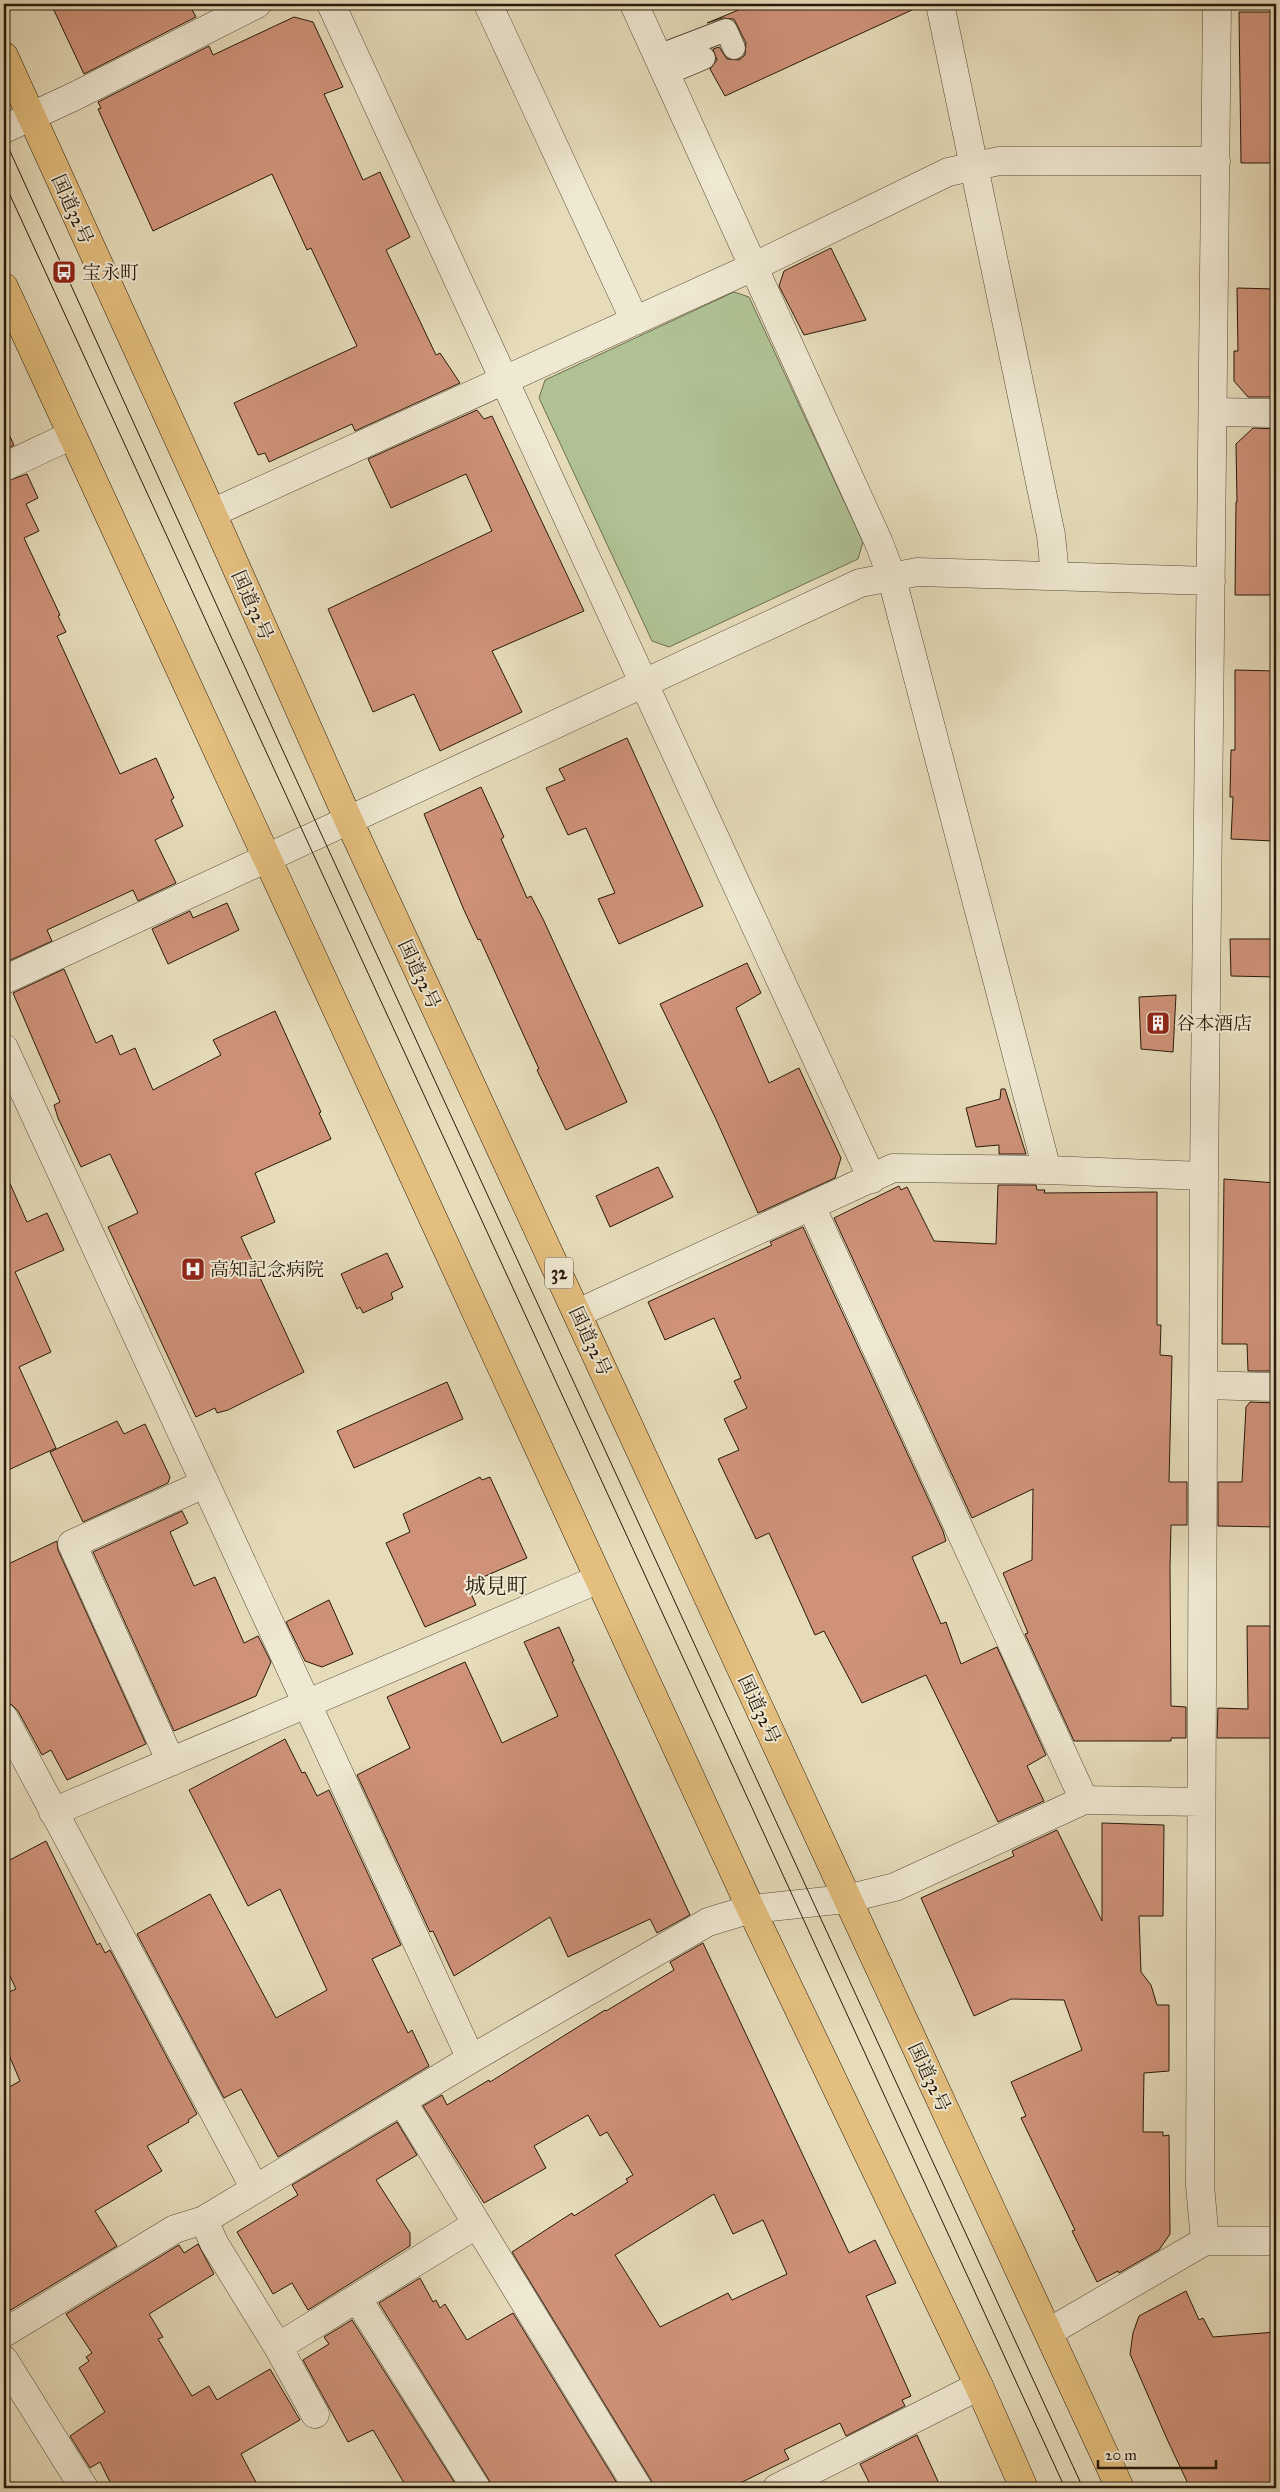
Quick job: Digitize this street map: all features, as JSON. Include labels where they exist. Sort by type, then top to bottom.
[{"type":"highway","name":"国道32号","points":[[4,56],[212,513],[348,821],[578,1312],[846,1899],[1120,2488]]},
{"type":"highway","points":[[4,287],[751,1909],[979,2386],[1024,2488]]},
{"type":"street","points":[[4,129],[32,117],[257,4]]},
{"type":"street","points":[[331,4],[872,1179]]},
{"type":"street","points":[[488,4],[635,321]]},
{"type":"street","points":[[634,4],[879,543],[891,575],[1047,1170]]},
{"type":"street","points":[[940,4],[1051,534],[1055,575]]},
{"type":"street","points":[[1205,2241],[1200,2185],[1204,1176],[1217,4]]},
{"type":"street","points":[[212,513],[753,267],[948,172],[974,165],[999,162],[1216,161]]},
{"type":"street","points":[[1213,412],[1276,413]]},
{"type":"street","points":[[4,467],[72,435]]},
{"type":"street","points":[[4,980],[645,684],[860,582],[891,575],[917,572],[1211,581]]},
{"type":"street","points":[[4,1048],[470,2059]]},
{"type":"street","points":[[578,1312],[893,1168],[1047,1170],[1204,1176]]},
{"type":"street","points":[[811,1206],[1084,1800]]},
{"type":"street","points":[[1204,1385],[1276,1387]]},
{"type":"street","points":[[172,1762],[72,1544],[204,1484]]},
{"type":"street","points":[[53,1812],[306,1706],[599,1579]]},
{"type":"street","points":[[4,1718],[255,2189]]},
{"type":"street","points":[[4,2333],[176,2229],[204,2220],[470,2059],[697,1927],[751,1909],[846,1899],[895,1887],[1084,1800],[1201,1802]]},
{"type":"street","points":[[402,2101],[638,2488]]},
{"type":"street","points":[[204,2220],[214,2243],[278,2347],[315,2414]]},
{"type":"street","points":[[278,2347],[477,2224]]},
{"type":"street","points":[[1049,2332],[1205,2241],[1276,2241]]},
{"type":"street","points":[[357,2298],[476,2488]]},
{"type":"street","points":[[4,2360],[84,2488]]},
{"type":"street","points":[[777,2488],[979,2386]]},
{"type":"lane","points":[[662,65],[726,30],[734,48]]},
{"type":"lane","points":[[662,65],[704,58]]},
{"type":"green space","points":[[734,292],[749,297],[863,542],[858,559],[669,647],[652,641],[539,398],[545,380]]},
{"type":"building","points":[[51,4],[189,4],[196,17],[84,74]]},
{"type":"building","points":[[753,4],[925,4],[725,96],[710,69],[717,60],[713,49],[719,47],[727,59],[739,60],[745,55],[746,43],[734,19],[722,18],[707,23]]},
{"type":"building","points":[[1239,12],[1276,12],[1276,163],[1241,163]]},
{"type":"building","points":[[294,17],[313,22],[343,87],[324,94],[363,180],[380,172],[410,237],[386,250],[436,355],[440,353],[460,383],[355,431],[352,424],[269,462],[265,453],[258,455],[234,403],[357,346],[311,248],[307,250],[272,174],[153,231],[98,109],[101,108],[98,102],[209,46],[213,55]]},
{"type":"building","points":[[831,248],[866,320],[804,335],[779,286],[784,271]]},
{"type":"building","points":[[1237,288],[1276,289],[1276,397],[1248,397],[1234,381],[1234,351],[1238,351]]},
{"type":"building","points":[[477,410],[484,419],[492,416],[584,611],[492,651],[522,712],[440,751],[414,694],[373,712],[328,609],[492,531],[466,474],[391,508],[368,459]]},
{"type":"building","points":[[4,424],[14,445],[4,450]]},
{"type":"building","points":[[1253,428],[1276,429],[1276,595],[1235,595],[1236,444]]},
{"type":"building","points":[[27,474],[38,498],[26,504],[39,531],[24,538],[66,632],[57,636],[120,774],[156,758],[174,798],[171,800],[183,826],[155,840],[176,883],[138,901],[133,890],[47,930],[52,941],[4,963],[4,482]]},
{"type":"building","points":[[1235,670],[1276,671],[1276,778],[1273,841],[1231,839],[1233,797],[1230,797],[1231,750],[1235,750]]},
{"type":"building","points":[[627,738],[703,906],[619,944],[598,899],[615,893],[586,828],[568,835],[546,788],[565,780],[559,769]]},
{"type":"building","points":[[481,787],[504,837],[501,839],[527,898],[531,896],[543,919],[627,1102],[566,1130],[537,1070],[539,1069],[480,939],[478,940],[464,910],[424,814]]},
{"type":"building","points":[[227,903],[239,930],[168,964],[152,929],[190,911],[193,918]]},
{"type":"building","points":[[1230,939],[1276,939],[1276,977],[1231,976]]},
{"type":"building","points":[[747,963],[761,993],[736,1008],[769,1083],[799,1068],[841,1158],[835,1178],[758,1213],[715,1117],[660,1004]]},
{"type":"building","name":"高知記念病院","points":[[64,969],[96,1043],[112,1035],[120,1055],[135,1048],[153,1090],[221,1055],[213,1040],[275,1011],[321,1112],[319,1113],[331,1139],[255,1173],[275,1222],[241,1237],[304,1372],[228,1410],[217,1413],[215,1408],[196,1417],[108,1227],[138,1213],[110,1154],[81,1167],[58,1118],[54,1105],[60,1102],[13,993]]},
{"type":"building","name":"谷本酒店","points":[[1176,995],[1173,1052],[1141,1049],[1139,997]]},
{"type":"building","points":[[1001,1089],[1005,1089],[1026,1154],[999,1154],[999,1145],[976,1147],[966,1108],[1000,1099]]},
{"type":"building","points":[[658,1167],[673,1197],[610,1227],[596,1196]]},
{"type":"building","points":[[4,1170],[27,1222],[47,1213],[64,1250],[15,1272],[51,1352],[19,1367],[56,1448],[4,1472]]},
{"type":"building","points":[[1224,1179],[1276,1183],[1276,1371],[1248,1371],[1247,1344],[1222,1344]]},
{"type":"building","points":[[998,1185],[1036,1185],[1037,1190],[1045,1190],[1044,1193],[1157,1192],[1157,1325],[1161,1325],[1160,1355],[1172,1356],[1169,1482],[1187,1482],[1187,1525],[1171,1525],[1170,1566],[1171,1706],[1186,1707],[1186,1738],[1171,1738],[1171,1741],[1074,1741],[1025,1634],[1028,1633],[1003,1573],[1032,1560],[1033,1489],[972,1518],[834,1218],[899,1186],[901,1190],[907,1187],[934,1241],[996,1244]]},
{"type":"building","points":[[803,1227],[943,1531],[946,1541],[912,1557],[941,1624],[946,1622],[961,1664],[997,1647],[1046,1755],[1027,1766],[1044,1801],[998,1822],[926,1675],[862,1703],[824,1631],[815,1635],[769,1533],[756,1539],[718,1459],[739,1450],[724,1419],[747,1408],[734,1381],[741,1378],[714,1318],[665,1340],[648,1302],[772,1245],[770,1242]]},
{"type":"building","points":[[387,1253],[403,1287],[391,1293],[393,1299],[363,1313],[360,1307],[357,1309],[341,1274]]},
{"type":"building","points":[[447,1382],[463,1419],[354,1468],[337,1431]]},
{"type":"building","points":[[1250,1402],[1276,1403],[1276,1527],[1218,1526],[1218,1482],[1242,1482],[1246,1407]]},
{"type":"building","points":[[117,1421],[124,1434],[145,1424],[170,1477],[168,1483],[83,1522],[50,1452]]},
{"type":"building","points":[[480,1477],[482,1480],[490,1477],[527,1558],[467,1584],[476,1605],[425,1627],[386,1543],[410,1532],[403,1514]]},
{"type":"building","points":[[182,1511],[188,1523],[170,1532],[194,1586],[215,1577],[244,1643],[258,1636],[271,1662],[256,1696],[174,1731],[93,1552]]},
{"type":"building","points":[[57,1541],[58,1550],[146,1744],[67,1780],[51,1750],[42,1755],[18,1711],[12,1705],[4,1702],[4,1566]]},
{"type":"building","points":[[329,1600],[353,1654],[322,1667],[305,1661],[286,1622]]},
{"type":"building","points":[[1247,1626],[1276,1626],[1276,1738],[1217,1738],[1218,1708],[1248,1709]]},
{"type":"building","points":[[559,1627],[574,1661],[572,1662],[690,1915],[657,1933],[650,1919],[568,1957],[550,1917],[454,1976],[433,1931],[430,1932],[357,1775],[410,1748],[387,1697],[465,1662],[502,1743],[558,1716],[524,1642]]},
{"type":"building","points":[[285,1739],[302,1773],[305,1772],[317,1796],[329,1790],[401,1945],[372,1959],[408,2033],[412,2030],[429,2066],[278,2157],[241,2089],[224,2098],[137,1934],[210,1894],[276,2018],[327,1990],[280,1889],[248,1906],[189,1790]]},
{"type":"building","points":[[1102,1823],[1164,1825],[1163,1916],[1139,1916],[1141,1972],[1151,1985],[1157,2005],[1169,2005],[1169,2071],[1144,2073],[1143,2132],[1163,2132],[1163,2136],[1169,2135],[1170,2234],[1159,2250],[1119,2273],[1118,2271],[1097,2282],[1072,2231],[1075,2230],[1021,2118],[1026,2116],[1011,2082],[1082,2050],[1064,2000],[1011,1999],[974,2016],[921,1898],[1014,1856],[1012,1851],[1057,1830],[1102,1921]]},
{"type":"building","points":[[46,1841],[97,1945],[100,1943],[105,1953],[110,1950],[197,2114],[188,2120],[189,2122],[147,2146],[162,2171],[95,2211],[117,2246],[4,2314],[4,2090],[20,2081],[4,2043],[4,1994],[16,1989],[4,1963],[4,1863]]},
{"type":"building","points":[[703,1943],[849,2253],[875,2240],[896,2283],[866,2296],[911,2396],[902,2400],[905,2406],[846,2436],[840,2423],[784,2450],[789,2459],[730,2488],[654,2488],[651,2480],[512,2252],[572,2213],[574,2216],[628,2182],[626,2179],[633,2175],[607,2132],[600,2136],[588,2115],[534,2146],[546,2168],[484,2203],[423,2106],[442,2095],[447,2105],[489,2080],[490,2082],[605,2010],[674,1970],[670,1962]],"holes":[[[714,2194],[733,2234],[763,2220],[787,2274],[732,2300],[728,2293],[660,2327],[615,2255]]]},
{"type":"building","points":[[397,2122],[417,2155],[376,2180],[410,2233],[410,2246],[308,2310],[292,2283],[273,2294],[237,2232],[298,2195],[292,2185]]},
{"type":"building","points":[[198,2244],[214,2274],[149,2314],[163,2337],[158,2339],[192,2396],[209,2386],[217,2400],[270,2369],[300,2420],[241,2454],[259,2488],[113,2488],[100,2462],[90,2468],[70,2436],[105,2412],[79,2368],[89,2361],[86,2357],[92,2353],[66,2314],[179,2245],[184,2253]]},
{"type":"building","points":[[420,2278],[433,2302],[436,2300],[440,2308],[445,2304],[467,2340],[513,2313],[620,2488],[492,2488],[489,2480],[379,2303]]},
{"type":"building","points":[[1186,2291],[1199,2320],[1203,2318],[1213,2337],[1276,2332],[1276,2488],[1190,2488],[1167,2439],[1130,2354],[1133,2333],[1139,2316]]},
{"type":"building","points":[[352,2320],[458,2488],[407,2488],[373,2430],[348,2442],[303,2360],[329,2344],[324,2337]]},
{"type":"building","points":[[917,2435],[941,2488],[872,2488],[860,2464]]},
{"type":"tram line","points":[[4,138],[284,753],[1083,2488]]},
{"type":"tram line","points":[[4,182],[1065,2488]]},
{"type":"place","name":"宝永町","points":[[64,272]]},
{"type":"place","name":"谷本酒店","points":[[1158,1023]]},
{"type":"place","name":"高知記念病院","points":[[193,1269]]},
{"type":"district","name":"城見町","points":[[496,1586]]}]
